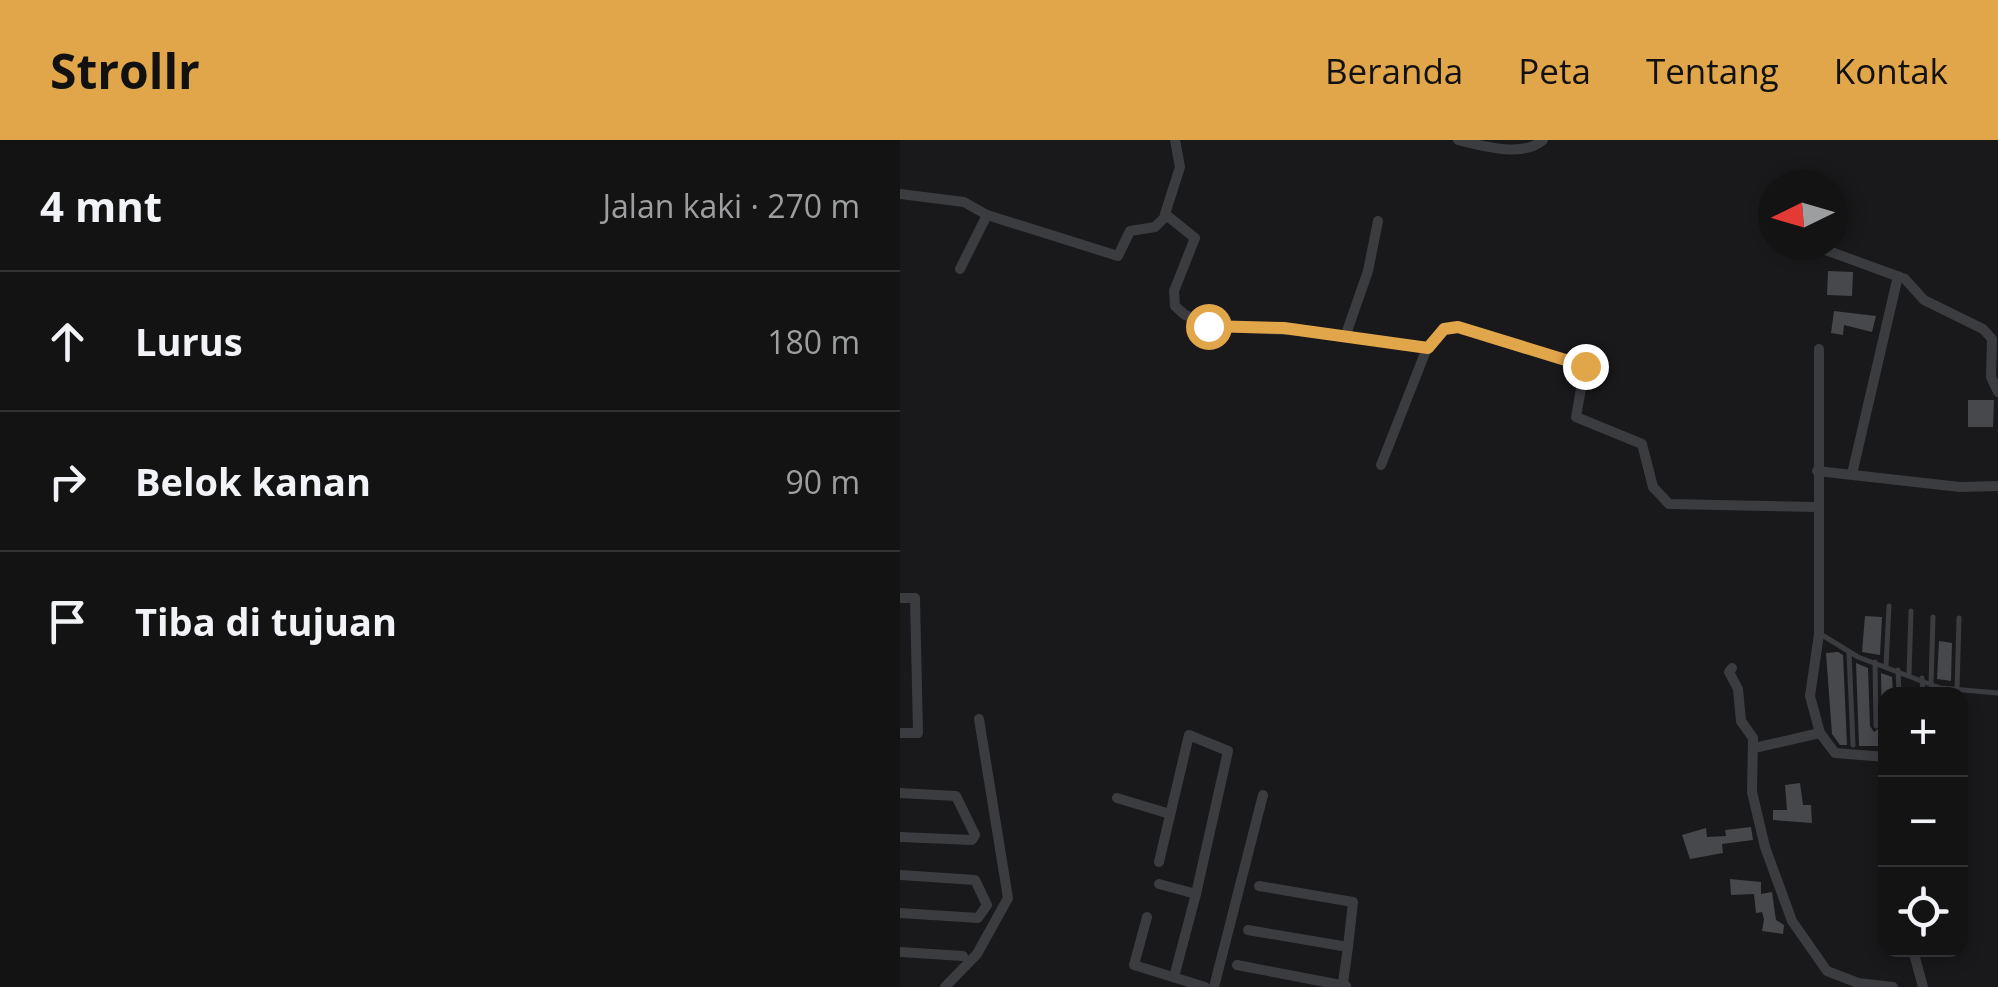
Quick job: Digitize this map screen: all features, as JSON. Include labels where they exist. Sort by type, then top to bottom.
[{"type":"street","points":[[900,194],[964,202],[987,214],[1118,256],[1130,231],[1155,227],[1165,217],[1181,158],[1175,140]]},
{"type":"street","points":[[1458,140],[1518,148],[1536,146],[1543,140]]},
{"type":"street","points":[[960,269],[987,214]]},
{"type":"street","points":[[1165,217],[1196,238],[1174,292],[1175,306],[1186,315],[1218,327],[1284,328],[1428,348]]},
{"type":"street","points":[[1344,337],[1368,270],[1378,222]]},
{"type":"street","points":[[1848,258],[1898,276],[1915,286],[1924,300],[1990,335],[1992,382],[1998,392]]},
{"type":"street","points":[[1852,474],[1898,276]]},
{"type":"street","points":[[1381,465],[1428,348],[1444,329],[1458,327],[1585,366],[1576,417],[1642,444],[1653,487],[1669,504],[1816,506]]},
{"type":"street","points":[[1819,349],[1819,634],[1810,688],[1820,733],[1839,755],[1878,757]]},
{"type":"street","points":[[1817,471],[1960,487],[1998,486]]},
{"type":"street","points":[[900,598],[916,598],[918,733],[900,733]]},
{"type":"street","points":[[1732,668],[1729,672],[1738,689],[1741,721],[1751,734],[1754,748],[1752,792],[1780,898],[1827,971],[1858,985],[1894,987]]},
{"type":"street","points":[[946,987],[978,954],[1008,898],[979,718]]},
{"type":"street","points":[[1754,748],[1820,733]]},
{"type":"street","points":[[1159,862],[1189,735],[1228,751],[1174,977]]},
{"type":"street","points":[[900,793],[956,796],[975,835],[972,840],[900,837]]},
{"type":"street","points":[[1214,987],[1263,795]]},
{"type":"street","points":[[1117,798],[1170,814]]},
{"type":"street","points":[[900,876],[972,879],[987,905],[978,918],[900,913]]},
{"type":"street","points":[[1159,884],[1196,894]]},
{"type":"street","points":[[1237,965],[1345,985],[1353,902],[1260,886]]},
{"type":"street","points":[[1147,917],[1134,965],[1205,987]]},
{"type":"street","points":[[1248,930],[1348,947]]},
{"type":"street","points":[[900,952],[964,956]]},
{"type":"street","points":[[1915,957],[1923,987]]},
{"type":"lane","points":[[1886,666],[1888,606]]},
{"type":"lane","points":[[1909,674],[1911,612]]},
{"type":"lane","points":[[1931,684],[1934,617]]},
{"type":"lane","points":[[1957,687],[1959,618]]},
{"type":"lane","points":[[1819,634],[1849,652],[1944,687]]},
{"type":"lane","points":[[1849,652],[1853,745]]},
{"type":"lane","points":[[1875,662],[1876,726]]},
{"type":"lane","points":[[1898,670],[1899,687]]},
{"type":"lane","points":[[1922,678],[1923,687]]},
{"type":"lane","points":[[1968,691],[1998,693]]},
{"type":"building","points":[[1828,271],[1853,272],[1852,296],[1827,295]]},
{"type":"building","points":[[1834,311],[1876,316],[1872,332],[1844,325],[1843,335],[1831,333]]},
{"type":"building","points":[[1968,400],[1994,400],[1993,427],[1968,427]]},
{"type":"building","points":[[1865,616],[1882,617],[1880,655],[1862,652]]},
{"type":"building","points":[[1939,641],[1952,643],[1951,681],[1937,679]]},
{"type":"building","points":[[1826,653],[1843,655],[1847,745],[1840,745],[1832,734]]},
{"type":"building","points":[[1856,663],[1868,668],[1870,726],[1874,732],[1878,729],[1878,746],[1859,746]]},
{"type":"building","points":[[1881,673],[1892,677],[1893,687],[1881,687]]},
{"type":"building","points":[[1800,783],[1803,805],[1811,805],[1812,823],[1773,820],[1773,810],[1787,810],[1785,785]]},
{"type":"building","points":[[1751,827],[1753,840],[1722,844],[1723,853],[1690,859],[1682,835],[1706,828],[1707,837],[1726,836],[1725,830]]},
{"type":"building","points":[[1730,879],[1761,882],[1761,894],[1772,892],[1776,920],[1784,925],[1783,934],[1762,931],[1764,919],[1762,912],[1756,913],[1754,894],[1731,895]]},
{"type":"route","points":[[1208,326],[1284,328],[1428,348],[1444,329],[1452,326],[1585,366]]}]
